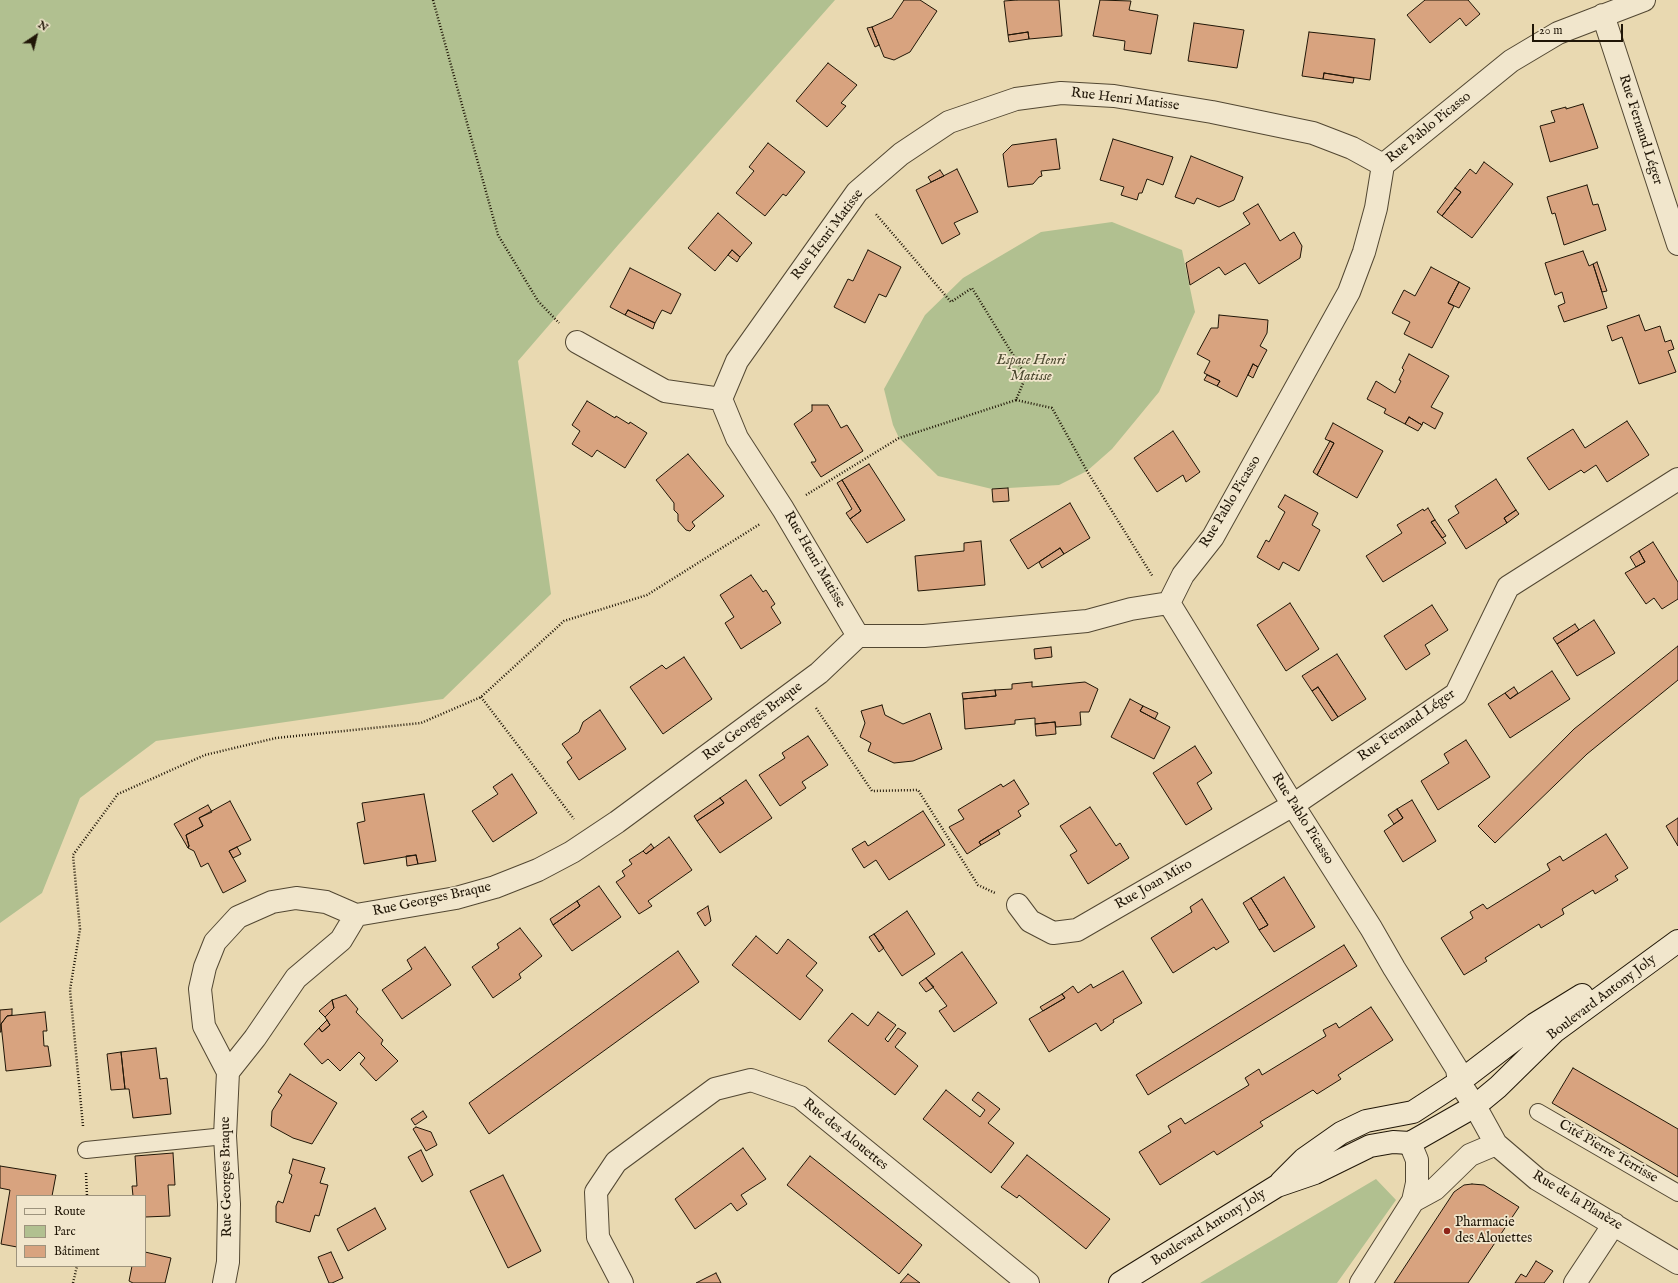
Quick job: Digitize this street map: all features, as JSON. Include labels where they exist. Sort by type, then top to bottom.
[{"type":"street","name":"Rue Pablo Picasso","points":[[1475,1106],[1459,1082],[1457,1069],[1371,928],[1292,805],[1168,603],[1183,575],[1213,537],[1349,292],[1364,252],[1376,208],[1383,165],[1511,61],[1558,33],[1644,0]]},
{"type":"street","name":"Rue Fernand Léger","points":[[1603,15],[1678,244]]},
{"type":"street","name":"Rue Henri Matisse","points":[[858,636],[783,509],[737,438],[721,399],[737,361],[857,192],[901,154],[949,122],[1016,99],[1061,93],[1114,96],[1212,112],[1313,133],[1352,148],[1383,165]]},
{"type":"street","points":[[577,342],[665,391],[721,399]]},
{"type":"street","name":"Rue Fernand Léger","points":[[1292,805],[1456,694],[1508,587],[1678,478]]},
{"type":"street","points":[[858,636],[924,636],[1087,621],[1131,609],[1168,603]]},
{"type":"street","name":"Rue Georges Braque","points":[[224,1283],[228,1262],[229,1204],[225,1136],[228,1072],[204,1026],[200,989],[205,967],[215,942],[238,917],[272,902],[296,898],[326,902],[356,915],[456,898],[495,888],[538,870],[617,822],[819,673],[858,636]]},
{"type":"street","name":"Rue Joan Miro","points":[[1018,905],[1030,921],[1053,933],[1077,930],[1292,805]]},
{"type":"street","name":"Rue Georges Braque","points":[[228,1072],[255,1038],[296,978],[341,940],[356,915]]},
{"type":"street","name":"Boulevard Antony Joly","points":[[1277,1186],[1304,1159],[1341,1133],[1366,1122],[1413,1112],[1459,1082],[1535,1024],[1678,940]]},
{"type":"street","name":"Boulevard Antony Joly","points":[[1120,1283],[1277,1186],[1315,1173],[1370,1146],[1393,1142],[1410,1143],[1475,1106],[1498,1087],[1555,1031],[1678,940]]},
{"type":"street","name":"Rue des Alouettes","points":[[622,1283],[598,1237],[596,1192],[616,1162],[715,1089],[751,1080],[800,1098],[1028,1283]]},
{"type":"street","name":"Rue de la Planèze","points":[[1475,1106],[1496,1144],[1537,1179],[1678,1263]]},
{"type":"street","points":[[1361,1283],[1413,1201],[1417,1183],[1417,1160],[1410,1143]]},
{"type":"street","points":[[1413,1201],[1435,1189],[1470,1155],[1496,1144]]},
{"type":"street","points":[[1575,1283],[1614,1224]]},
{"type":"lane","name":"Cité Pierre Terrisse","points":[[1538,1112],[1678,1193]]},
{"type":"lane","points":[[86,1150],[225,1136]]},
{"type":"path","points":[[433,0],[498,235],[538,301],[577,342]]},
{"type":"path","points":[[857,192],[951,302],[972,288],[1026,376],[1016,400]]},
{"type":"path","points":[[87,1195],[86,1150],[70,990],[80,929],[73,855],[118,794],[205,755],[276,738],[421,723],[481,697],[564,621],[647,595],[899,438],[1016,400],[1052,408],[1087,470],[1168,603]]},
{"type":"path","points":[[801,686],[872,791],[918,790],[978,885],[1018,905]]},
{"type":"path","points":[[481,697],[589,840]]},
{"type":"path","points":[[73,1283],[77,1267]]},
{"type":"green space","points":[[0,0],[835,0],[619,244],[518,361],[551,594],[443,699],[156,741],[80,798],[42,893],[0,923]]},
{"type":"green space","name":"Espace Henri Matisse","points":[[1112,222],[1182,250],[1195,312],[1159,392],[1112,449],[1087,471],[1059,485],[992,489],[938,476],[899,438],[893,425],[884,389],[925,315],[963,278],[1041,232]]},
{"type":"green space","points":[[1376,1179],[1396,1200],[1337,1283],[1200,1283]]},
{"type":"building","points":[[904,0],[920,0],[937,11],[910,52],[894,60],[884,57],[872,27],[892,18]]},
{"type":"building","points":[[1059,0],[1062,36],[1029,39],[1028,32],[1008,35],[1004,1]]},
{"type":"building","points":[[1100,0],[1131,1],[1129,10],[1158,15],[1151,54],[1124,50],[1125,41],[1093,36]]},
{"type":"building","points":[[1425,0],[1468,0],[1480,14],[1466,26],[1460,18],[1430,43],[1407,15]]},
{"type":"building","points":[[1194,23],[1244,30],[1237,68],[1188,61]]},
{"type":"building","points":[[872,27],[879,45],[875,47],[867,28]]},
{"type":"building","points":[[1028,32],[1029,39],[1009,42],[1008,35]]},
{"type":"building","points":[[1309,32],[1375,39],[1370,80],[1324,73],[1323,79],[1302,76]]},
{"type":"building","points":[[828,63],[857,85],[841,103],[846,106],[827,127],[796,101]]},
{"type":"building","points":[[1324,73],[1354,78],[1353,83],[1323,79]]},
{"type":"building","points":[[1583,104],[1598,148],[1550,162],[1540,126],[1555,122],[1551,111],[1566,107],[1566,109]]},
{"type":"building","points":[[1056,139],[1060,169],[1041,171],[1042,176],[1039,177],[1033,184],[1008,187],[1003,154],[1012,145]]},
{"type":"building","points":[[1113,139],[1173,157],[1163,185],[1147,179],[1142,193],[1139,193],[1137,200],[1121,195],[1124,187],[1100,180]]},
{"type":"building","points":[[768,143],[805,172],[786,196],[783,194],[765,216],[736,193],[754,171],[749,167]]},
{"type":"building","points":[[1191,156],[1243,177],[1234,200],[1219,207],[1197,198],[1194,204],[1175,197]]},
{"type":"building","points":[[1484,162],[1513,184],[1472,238],[1442,216],[1461,192],[1455,188],[1470,169],[1476,174]]},
{"type":"building","points":[[957,169],[978,212],[954,223],[960,234],[942,244],[916,190]]},
{"type":"building","points":[[940,170],[944,176],[931,182],[928,177]]},
{"type":"building","points":[[1587,185],[1593,205],[1598,204],[1606,230],[1564,245],[1555,213],[1552,214],[1547,197]]},
{"type":"building","points":[[1455,188],[1461,192],[1442,216],[1437,212]]},
{"type":"building","points":[[1258,204],[1280,241],[1294,232],[1302,246],[1300,258],[1259,284],[1245,263],[1225,275],[1219,267],[1190,285],[1186,263],[1250,224],[1243,213]]},
{"type":"building","points":[[718,213],[752,243],[740,257],[732,250],[715,271],[688,248]]},
{"type":"building","points":[[732,250],[740,257],[737,262],[728,255]]},
{"type":"building","points":[[868,250],[901,267],[886,297],[879,294],[865,323],[834,307],[848,279],[853,281]]},
{"type":"building","points":[[1583,251],[1589,266],[1593,264],[1607,308],[1564,322],[1558,306],[1565,303],[1562,292],[1555,295],[1545,263]]},
{"type":"building","points":[[1597,262],[1607,291],[1602,292],[1593,264]]},
{"type":"building","points":[[1431,267],[1459,282],[1448,303],[1454,306],[1432,348],[1404,334],[1410,322],[1392,313],[1404,290],[1415,296]]},
{"type":"building","points":[[630,268],[681,294],[671,314],[662,310],[655,323],[628,310],[625,315],[610,307]]},
{"type":"building","points":[[1459,282],[1470,288],[1459,308],[1448,303]]},
{"type":"building","points":[[628,310],[655,323],[653,329],[625,315]]},
{"type":"building","points":[[1219,315],[1268,320],[1267,333],[1260,346],[1267,350],[1258,367],[1253,364],[1237,397],[1217,386],[1220,381],[1204,373],[1210,361],[1197,354],[1211,328],[1218,328]]},
{"type":"building","points":[[1639,315],[1645,331],[1660,326],[1665,342],[1671,340],[1674,349],[1668,351],[1676,372],[1639,384],[1622,337],[1612,341],[1607,326]]},
{"type":"building","points":[[1409,354],[1449,376],[1431,407],[1443,413],[1435,429],[1423,422],[1422,425],[1409,417],[1405,424],[1384,413],[1386,409],[1367,399],[1376,381],[1395,393],[1401,381],[1399,380],[1404,370],[1402,368]]},
{"type":"building","points":[[1253,364],[1258,367],[1253,378],[1248,375]]},
{"type":"building","points":[[1207,375],[1220,381],[1217,386],[1204,380]]},
{"type":"building","points":[[587,401],[615,418],[616,416],[629,424],[630,422],[647,433],[625,468],[597,450],[592,457],[572,444],[580,431],[572,425]]},
{"type":"building","points":[[812,405],[828,405],[841,428],[847,425],[863,451],[821,477],[811,462],[815,462],[816,460],[794,424],[812,411]]},
{"type":"building","points":[[1409,417],[1422,425],[1418,431],[1405,424]]},
{"type":"building","points":[[1627,421],[1649,455],[1607,482],[1596,465],[1584,473],[1581,470],[1549,490],[1527,458],[1573,429],[1585,448]]},
{"type":"building","points":[[1333,423],[1383,451],[1357,498],[1317,475],[1334,443],[1325,439]]},
{"type":"building","points":[[1173,431],[1200,472],[1186,482],[1183,475],[1157,492],[1134,458]]},
{"type":"building","points":[[1330,441],[1334,443],[1317,475],[1313,472]]},
{"type":"building","points":[[688,454],[724,496],[692,522],[695,526],[690,531],[686,530],[678,521],[678,514],[674,510],[674,503],[656,480]]},
{"type":"building","points":[[869,464],[905,520],[867,543],[850,519],[861,511],[842,480]]},
{"type":"building","points":[[1496,479],[1516,510],[1504,518],[1507,523],[1466,549],[1448,520],[1459,513],[1455,506]]},
{"type":"building","points":[[842,480],[861,511],[850,519],[846,513],[852,509],[837,483]]},
{"type":"building","points":[[1008,488],[1009,501],[993,502],[992,489]]},
{"type":"building","points":[[1285,495],[1318,513],[1312,525],[1320,530],[1299,571],[1283,562],[1279,570],[1257,557],[1266,540],[1269,542],[1285,512],[1278,507]]},
{"type":"building","points":[[1070,503],[1090,538],[1064,554],[1060,548],[1028,569],[1010,540]]},
{"type":"building","points":[[1428,508],[1435,520],[1431,522],[1446,543],[1383,582],[1366,556],[1402,533],[1397,525],[1423,509],[1424,511]]},
{"type":"building","points":[[1516,510],[1519,514],[1507,523],[1504,518]]},
{"type":"building","points":[[1435,520],[1446,536],[1442,538],[1431,522]]},
{"type":"building","points":[[981,541],[985,585],[918,591],[915,556],[964,551],[964,543]]},
{"type":"building","points":[[1653,542],[1678,582],[1678,599],[1662,609],[1654,598],[1646,604],[1625,573],[1645,562],[1639,551]]},
{"type":"building","points":[[1060,548],[1064,554],[1042,568],[1039,562]]},
{"type":"building","points":[[1639,551],[1645,562],[1636,567],[1630,557]]},
{"type":"building","points":[[751,575],[763,592],[766,590],[775,604],[771,607],[781,623],[741,649],[725,623],[734,617],[720,595]]},
{"type":"building","points":[[1290,603],[1319,649],[1286,671],[1257,625]]},
{"type":"building","points":[[1432,605],[1448,630],[1425,645],[1430,654],[1406,670],[1384,636]]},
{"type":"building","points":[[1594,620],[1615,653],[1577,676],[1557,644]]},
{"type":"building","points":[[1575,624],[1579,630],[1557,644],[1553,638]]},
{"type":"building","points":[[1678,646],[1678,680],[1587,754],[1495,843],[1478,826],[1574,729]]},
{"type":"building","points":[[1051,647],[1052,657],[1035,659],[1034,649]]},
{"type":"building","points":[[1337,654],[1366,699],[1338,717],[1318,687],[1312,691],[1302,676]]},
{"type":"building","points":[[684,657],[712,699],[663,734],[630,687],[662,665],[666,669]]},
{"type":"building","points":[[1552,671],[1570,699],[1510,738],[1488,704],[1505,693],[1510,699]]},
{"type":"building","points":[[1032,682],[1032,687],[1085,682],[1098,689],[1089,712],[1080,712],[1081,725],[1056,727],[1055,722],[1035,724],[1035,718],[1015,720],[1015,724],[965,729],[963,699],[996,696],[995,690],[1012,689],[1012,684]]},
{"type":"building","points":[[1318,687],[1338,717],[1332,721],[1312,691]]},
{"type":"building","points":[[1514,687],[1518,693],[1510,699],[1505,693]]},
{"type":"building","points":[[995,690],[996,696],[963,699],[962,693]]},
{"type":"building","points":[[1130,699],[1143,706],[1140,711],[1170,727],[1154,759],[1111,737]]},
{"type":"building","points":[[882,705],[885,715],[903,724],[930,713],[942,749],[913,761],[894,763],[868,751],[871,743],[860,737],[865,723],[861,711]]},
{"type":"building","points":[[1143,706],[1158,713],[1155,719],[1140,711]]},
{"type":"building","points":[[600,710],[626,749],[579,780],[567,762],[572,758],[562,744],[579,732],[583,722]]},
{"type":"building","points":[[1055,722],[1056,734],[1036,736],[1035,724]]},
{"type":"building","points":[[808,736],[828,765],[802,782],[806,788],[780,806],[759,775],[785,758],[782,753]]},
{"type":"building","points":[[1466,740],[1490,777],[1438,810],[1421,781],[1449,763],[1444,754]]},
{"type":"building","points":[[1195,746],[1212,773],[1197,783],[1212,809],[1186,825],[1153,773]]},
{"type":"building","points":[[512,774],[537,813],[493,842],[472,811],[498,794],[493,787]]},
{"type":"building","points":[[746,780],[772,818],[720,853],[697,821],[724,803],[720,798]]},
{"type":"building","points":[[1014,780],[1029,804],[1018,811],[1021,816],[979,842],[981,845],[967,854],[949,827],[964,819],[958,810],[1001,784],[1003,787]]},
{"type":"building","points":[[424,794],[436,861],[418,864],[416,855],[364,864],[357,823],[365,821],[362,803]]},
{"type":"building","points":[[720,798],[724,803],[697,821],[694,816]]},
{"type":"building","points":[[1412,800],[1436,841],[1403,862],[1384,831],[1403,818],[1397,809]]},
{"type":"building","points":[[230,801],[251,840],[229,851],[246,881],[223,893],[208,863],[201,867],[194,851],[188,848],[189,846],[186,835],[203,826],[199,818]]},
{"type":"building","points":[[208,805],[212,812],[199,818],[203,826],[186,835],[189,846],[188,848],[174,824]]},
{"type":"building","points":[[1090,807],[1116,846],[1120,843],[1129,858],[1088,884],[1070,855],[1077,851],[1060,826]]},
{"type":"building","points":[[1397,809],[1403,818],[1394,824],[1388,815]]},
{"type":"building","points":[[923,811],[945,845],[889,880],[876,860],[864,868],[852,849],[865,841],[868,846]]},
{"type":"building","points":[[1678,818],[1678,846],[1666,826]]},
{"type":"building","points":[[998,830],[1000,834],[981,845],[979,842]]},
{"type":"building","points":[[1606,834],[1628,868],[1615,876],[1618,880],[1595,894],[1593,890],[1562,909],[1564,914],[1541,928],[1539,924],[1485,958],[1487,961],[1464,975],[1441,938],[1473,918],[1470,912],[1483,904],[1487,909],[1550,870],[1547,864],[1560,856],[1563,861]]},
{"type":"building","points":[[669,837],[692,870],[648,901],[652,906],[639,914],[616,882],[625,876],[622,871],[632,864],[629,860],[643,851],[646,854]]},
{"type":"building","points":[[651,844],[654,848],[646,854],[643,851]]},
{"type":"building","points":[[237,847],[241,854],[233,858],[229,851]]},
{"type":"building","points":[[416,855],[418,864],[407,866],[406,856]]},
{"type":"building","points":[[1284,877],[1315,927],[1274,952],[1259,930],[1268,925],[1251,898]]},
{"type":"building","points":[[599,886],[621,917],[572,951],[553,925],[580,906],[577,901]]},
{"type":"building","points":[[1251,898],[1268,925],[1259,930],[1243,903]]},
{"type":"building","points":[[1202,899],[1229,942],[1216,950],[1214,947],[1173,973],[1151,938],[1192,912],[1190,907]]},
{"type":"building","points":[[577,901],[580,906],[553,925],[550,919]]},
{"type":"building","points":[[708,906],[711,921],[705,926],[697,913]]},
{"type":"building","points":[[907,911],[935,954],[902,976],[874,934]]},
{"type":"building","points":[[520,928],[542,956],[519,974],[521,978],[493,998],[472,967],[499,948],[497,944]]},
{"type":"building","points":[[874,934],[884,948],[879,952],[869,937]]},
{"type":"building","points":[[756,936],[777,954],[788,939],[817,963],[806,976],[823,990],[800,1020],[732,965]]},
{"type":"building","points":[[1344,945],[1357,966],[1148,1095],[1136,1075]]},
{"type":"building","points":[[425,947],[451,985],[402,1019],[382,990],[412,969],[407,960]]},
{"type":"building","points":[[678,951],[699,982],[489,1134],[469,1103]]},
{"type":"building","points":[[962,952],[997,1003],[954,1032],[939,1011],[947,1006],[926,978]]},
{"type":"building","points":[[1123,971],[1142,1003],[1113,1020],[1114,1022],[1101,1031],[1096,1023],[1049,1052],[1029,1019],[1065,998],[1062,994],[1073,986],[1078,993],[1091,984],[1093,988]]},
{"type":"building","points":[[926,978],[934,987],[926,992],[919,983]]},
{"type":"building","points":[[1062,994],[1065,998],[1043,1011],[1040,1007]]},
{"type":"building","points":[[346,995],[358,1009],[356,1012],[383,1040],[381,1044],[398,1061],[376,1081],[360,1064],[365,1058],[359,1052],[340,1071],[328,1059],[322,1064],[304,1044],[319,1028],[322,1032],[330,1025],[325,1017],[334,1008],[332,1000]]},
{"type":"building","points":[[332,1000],[334,1008],[325,1017],[319,1011]]},
{"type":"building","points":[[1371,1007],[1393,1040],[1338,1075],[1341,1079],[1317,1094],[1313,1090],[1260,1122],[1263,1126],[1217,1155],[1214,1151],[1160,1185],[1139,1152],[1171,1132],[1168,1126],[1181,1118],[1185,1124],[1249,1085],[1245,1078],[1259,1069],[1262,1075],[1326,1036],[1323,1030],[1336,1023],[1339,1028]]},
{"type":"building","points":[[12,1009],[12,1015],[7,1016],[1,1024],[0,1032],[0,1010]]},
{"type":"building","points":[[45,1012],[47,1031],[43,1031],[44,1046],[48,1046],[51,1066],[6,1071],[1,1024],[7,1016]]},
{"type":"building","points":[[878,1012],[896,1025],[885,1039],[888,1042],[898,1028],[906,1033],[895,1047],[918,1066],[895,1095],[828,1041],[852,1013],[868,1026]]},
{"type":"building","points":[[327,1020],[330,1025],[322,1032],[319,1028]]},
{"type":"building","points":[[156,1048],[160,1079],[167,1078],[171,1114],[133,1118],[129,1089],[125,1089],[121,1052]]},
{"type":"building","points":[[121,1052],[125,1089],[111,1090],[107,1054]]},
{"type":"building","points":[[1573,1068],[1678,1129],[1678,1177],[1552,1103]]},
{"type":"building","points":[[290,1074],[337,1103],[312,1144],[293,1138],[271,1126],[272,1111],[282,1095],[278,1092]]},
{"type":"building","points":[[946,1090],[980,1117],[985,1110],[972,1100],[978,1092],[1000,1109],[988,1123],[1014,1143],[991,1173],[923,1119]]},
{"type":"building","points":[[423,1111],[427,1117],[415,1125],[411,1119]]},
{"type":"building","points":[[416,1127],[431,1132],[437,1145],[426,1151],[413,1129]]},
{"type":"building","points":[[743,1148],[766,1179],[741,1195],[747,1204],[737,1211],[731,1203],[695,1229],[675,1199]]},
{"type":"building","points":[[421,1150],[433,1175],[422,1182],[408,1157]]},
{"type":"building","points":[[173,1153],[175,1185],[168,1185],[170,1216],[146,1217],[146,1195],[133,1195],[132,1186],[137,1186],[135,1156]]},
{"type":"building","points":[[1027,1155],[1110,1219],[1086,1249],[1019,1195],[1017,1198],[1001,1187]]},
{"type":"building","points":[[810,1156],[922,1245],[899,1274],[787,1185]]},
{"type":"building","points":[[293,1159],[325,1168],[320,1183],[328,1185],[319,1216],[315,1215],[310,1232],[276,1222],[276,1206],[278,1201],[283,1203],[292,1175],[289,1173]]},
{"type":"building","points":[[0,1166],[56,1175],[52,1195],[16,1195],[16,1247],[1,1244],[10,1190],[0,1188]]},
{"type":"building","points":[[503,1175],[541,1251],[508,1268],[470,1191]]},
{"type":"building","points":[[1464,1185],[1484,1185],[1519,1207],[1468,1283],[1394,1283],[1454,1192]]},
{"type":"building","points":[[375,1208],[386,1229],[348,1251],[337,1229]]},
{"type":"building","points":[[146,1252],[171,1258],[165,1283],[133,1283],[129,1281],[132,1267],[146,1267]]},
{"type":"building","points":[[331,1252],[343,1278],[329,1283],[318,1257]]},
{"type":"building","points":[[1536,1261],[1553,1271],[1544,1283],[1515,1283],[1521,1274],[1526,1277]]},
{"type":"building","points":[[716,1273],[721,1283],[696,1283]]},
{"type":"building","points":[[908,1274],[920,1283],[900,1283]]},
{"type":"place","name":"Pharmacie des Alouettes","points":[[1447,1231]]}]
